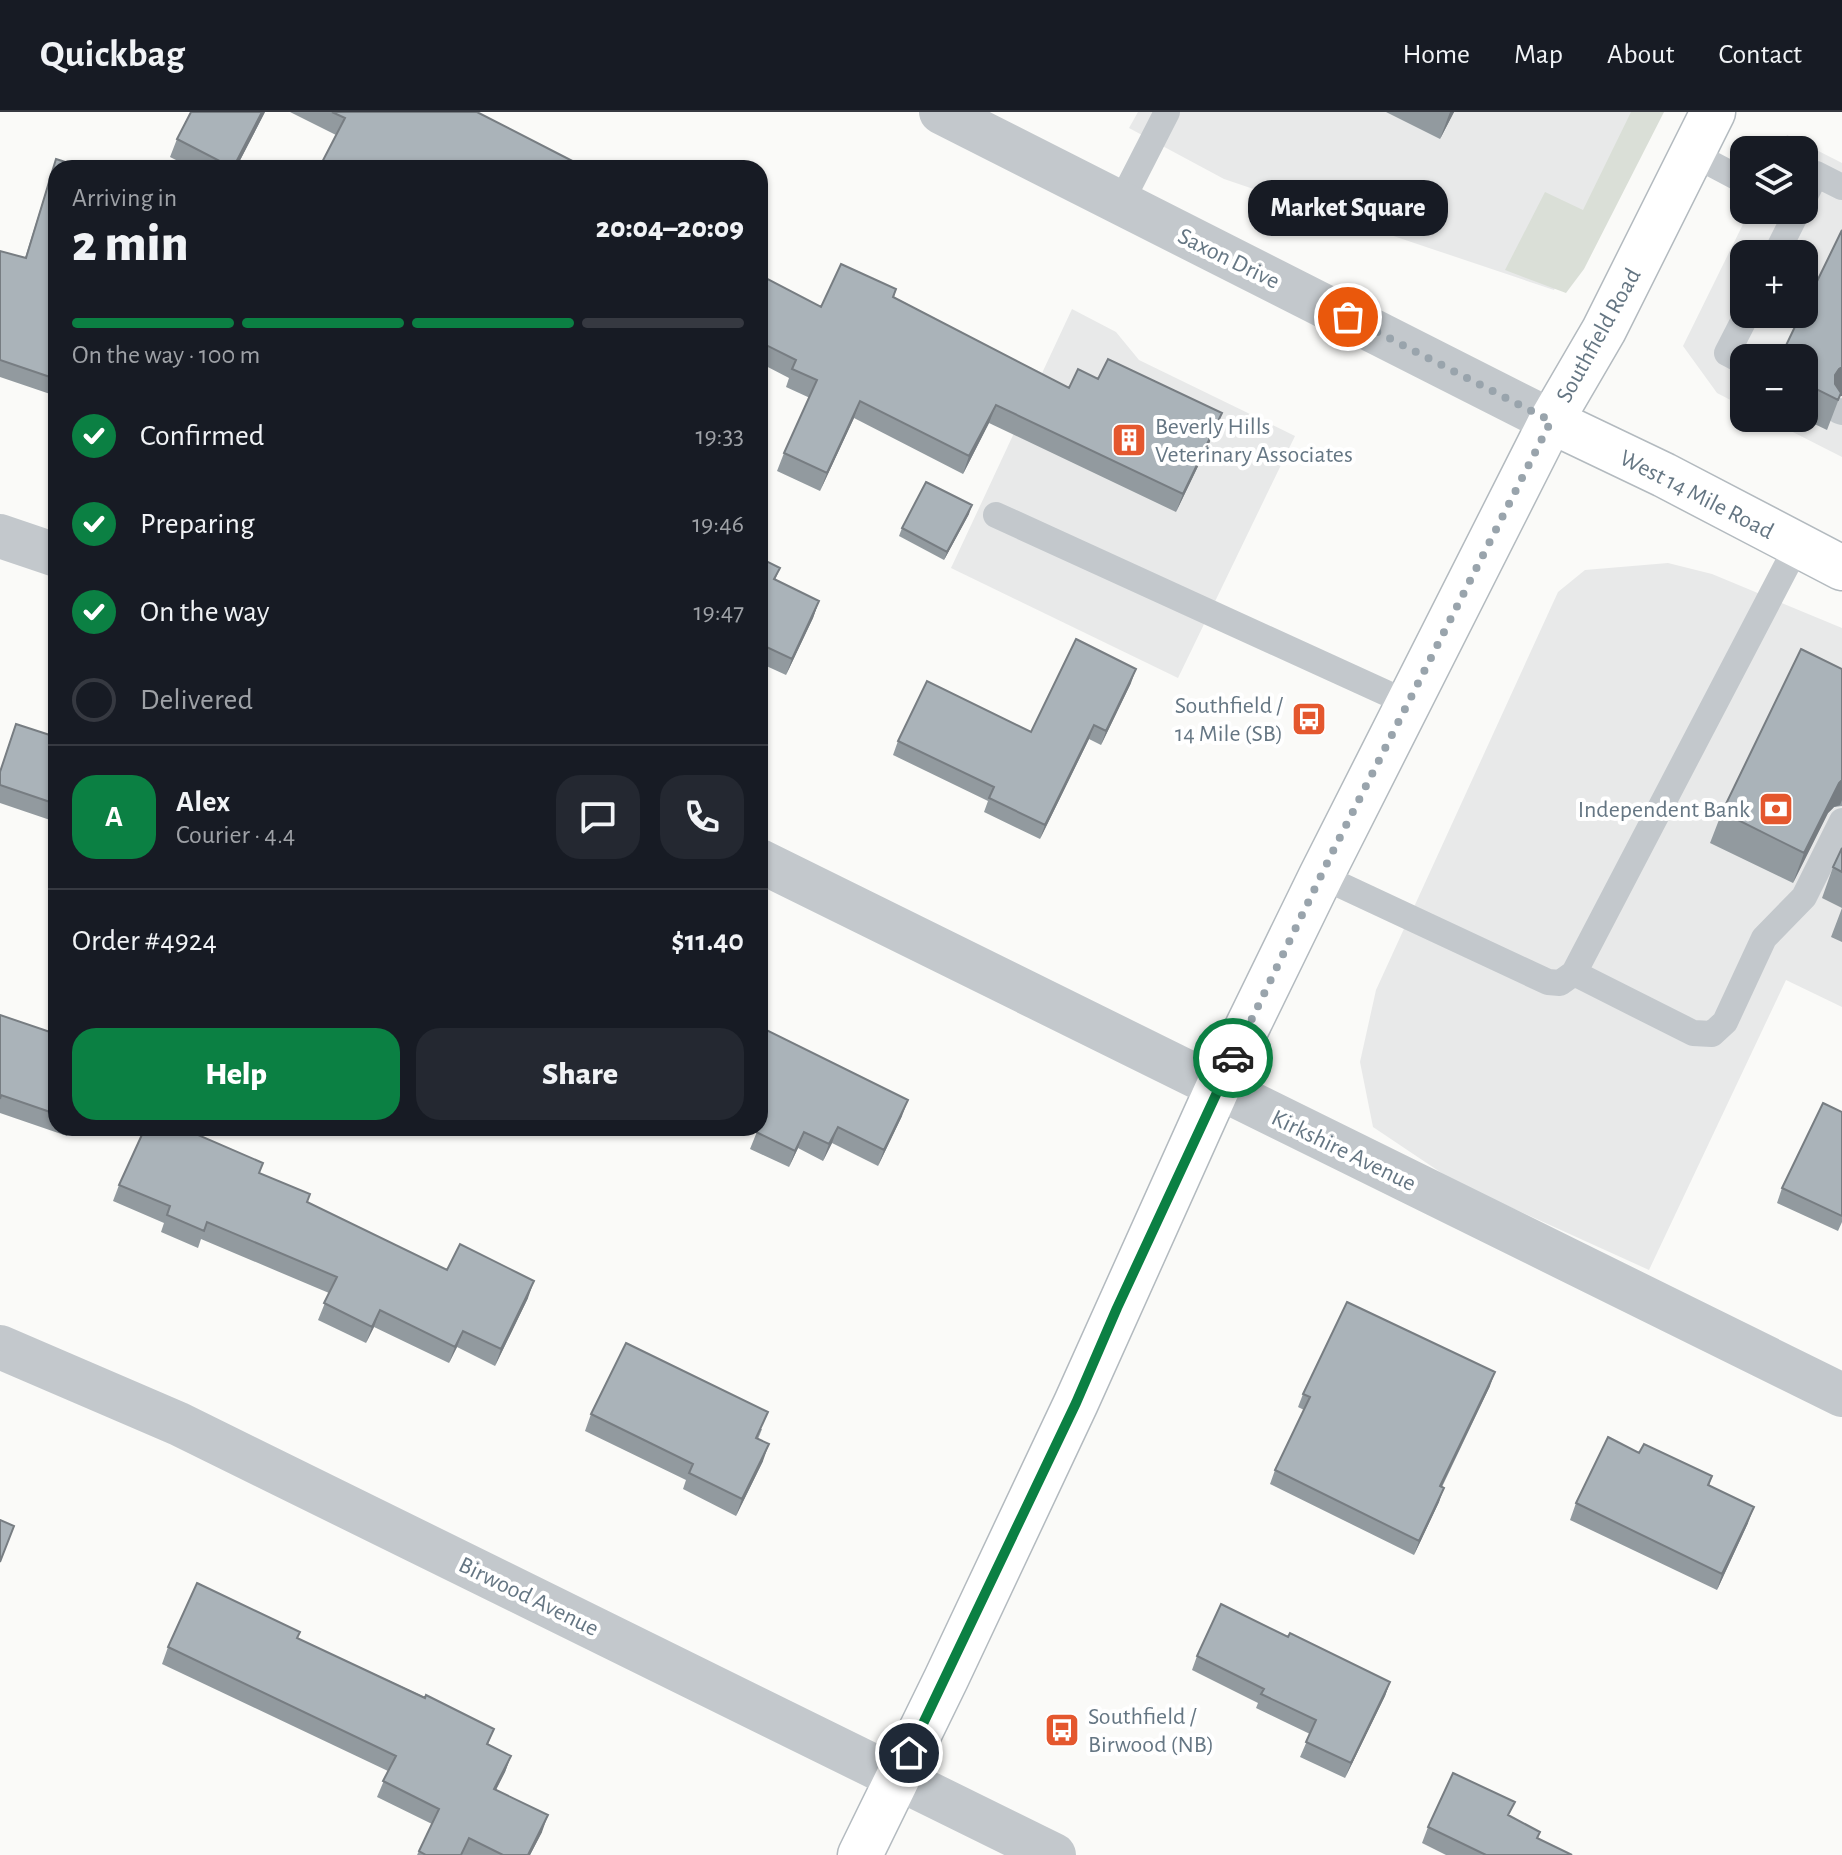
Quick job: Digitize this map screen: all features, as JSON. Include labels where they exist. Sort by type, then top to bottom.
[{"type":"main road","name":"Southfield Road","points":[[860,1855],[1076,1403],[1218,1087],[1321,876],[1551,421],[1604,330],[1713,112]]},
{"type":"main road","name":"West 14 Mile Road","points":[[1551,421],[1829,555]]},
{"type":"street","points":[[941,112],[1120,204]]},
{"type":"street","name":"Saxon Drive","points":[[1120,204],[1551,421]]},
{"type":"street","points":[[0,536],[48,552]]},
{"type":"street","name":"Kirkshire Avenue","points":[[768,865],[1842,1395]]},
{"type":"street","name":"Birwood Avenue","points":[[0,1347],[179,1424],[1054,1855]]},
{"type":"lane","points":[[1120,204],[1167,112]]},
{"type":"lane","points":[[1693,154],[1730,174]]},
{"type":"lane","points":[[1818,175],[1842,187]]},
{"type":"lane","points":[[996,515],[1408,703]]},
{"type":"lane","points":[[1321,876],[1548,982],[1560,983],[1574,973],[1829,555]]},
{"type":"lane","points":[[1574,973],[1693,1033],[1712,1034],[1725,1022],[1764,938],[1804,897],[1842,821]]},
{"type":"shaded area","points":[[1138,112],[1642,112],[1554,290],[1224,179],[1129,128]]},
{"type":"shaded area","points":[[1631,112],[1664,112],[1584,269],[1566,293],[1505,270],[1545,192],[1583,210]]},
{"type":"shaded area","points":[[1818,151],[1842,163],[1842,457],[1793,432],[1818,432],[1818,344],[1730,344],[1730,400],[1717,393],[1683,346],[1730,251],[1730,328],[1818,328],[1818,240],[1735,240],[1743,224],[1818,224]]},
{"type":"shaded area","points":[[1072,309],[1116,332],[1139,360],[1295,436],[1178,678],[951,568]]},
{"type":"shaded area","points":[[1668,563],[1712,574],[1842,628],[1842,1007],[1786,980],[1649,1270],[1455,1182],[1373,1127],[1360,1062],[1376,990],[1558,592],[1585,570]]},
{"type":"building","points":[[191,112],[262,112],[237,160],[218,160],[177,139]]},
{"type":"building","points":[[332,112],[477,112],[570,160],[323,160],[345,118]]},
{"type":"building","points":[[48,185],[48,376],[0,360],[0,251],[26,258]]},
{"type":"building","points":[[1842,230],[1842,367],[1835,375],[1835,384],[1841,393],[1838,400],[1818,390],[1818,344],[1787,344],[1794,328],[1818,328],[1818,279]]},
{"type":"building","points":[[841,264],[896,289],[893,297],[1069,388],[1078,369],[1098,379],[1108,359],[1222,413],[1183,494],[996,405],[969,456],[860,401],[827,473],[784,453],[817,380],[792,369],[796,360],[768,346],[768,279],[821,307]]},
{"type":"building","points":[[926,482],[972,505],[947,552],[902,528]]},
{"type":"building","points":[[768,562],[780,568],[774,579],[819,601],[792,659],[768,648]]},
{"type":"building","points":[[1076,639],[1136,669],[1106,731],[1094,725],[1045,825],[989,798],[994,787],[898,741],[927,681],[1031,732]]},
{"type":"building","name":"Independent Bank","points":[[1801,649],[1842,669],[1842,780],[1804,853],[1722,812]]},
{"type":"building","points":[[16,724],[48,734],[48,801],[0,785],[0,772]]},
{"type":"building","points":[[1842,848],[1842,872],[1833,867]]},
{"type":"building","points":[[0,1015],[48,1031],[48,1111],[1,1095],[0,1099]]},
{"type":"building","points":[[768,1031],[908,1100],[884,1150],[838,1127],[829,1144],[804,1132],[795,1151],[764,1136],[768,1136]]},
{"type":"building","points":[[1823,1103],[1842,1112],[1842,1216],[1782,1188]]},
{"type":"building","points":[[141,1136],[200,1136],[263,1163],[259,1173],[310,1194],[307,1202],[447,1270],[460,1244],[534,1281],[501,1349],[463,1331],[455,1347],[380,1310],[372,1327],[324,1303],[337,1277],[207,1222],[204,1231],[167,1215],[170,1206],[119,1185]]},
{"type":"building","points":[[1347,1302],[1495,1372],[1440,1486],[1444,1488],[1419,1541],[1275,1470],[1310,1397],[1303,1394]]},
{"type":"building","points":[[626,1343],[768,1412],[756,1438],[769,1444],[742,1499],[689,1473],[693,1464],[591,1414]]},
{"type":"building","points":[[1608,1437],[1639,1453],[1644,1444],[1712,1476],[1708,1485],[1754,1507],[1722,1574],[1576,1503]]},
{"type":"building","points":[[0,1520],[14,1526],[0,1562]]},
{"type":"building","points":[[197,1583],[300,1632],[297,1638],[494,1729],[487,1744],[511,1756],[494,1789],[548,1815],[528,1855],[503,1855],[469,1838],[461,1855],[426,1855],[419,1851],[439,1809],[383,1781],[396,1756],[168,1647]]},
{"type":"building","points":[[1221,1604],[1288,1637],[1290,1633],[1390,1682],[1351,1763],[1306,1742],[1316,1720],[1261,1694],[1264,1689],[1197,1656]]},
{"type":"building","points":[[1453,1773],[1515,1802],[1508,1815],[1540,1832],[1537,1838],[1572,1855],[1486,1855],[1428,1827]]},
{"type":"way so far","points":[[1233,1058],[1331,855],[1551,421],[1348,317]]},
{"type":"place","name":"Market Square","points":[[1348,317]]},
{"type":"place","name":"Beverly Hills Veterinary Associates","points":[[1129,440]]},
{"type":"place","name":"Southfield / 14 Mile (SB)","points":[[1309,719]]},
{"type":"place","name":"Independent Bank","points":[[1776,809]]},
{"type":"place","name":"Southfield / Birwood (NB)","points":[[1062,1730]]},
{"type":"route","points":[[909,1753],[1076,1403],[1233,1058]]}]
